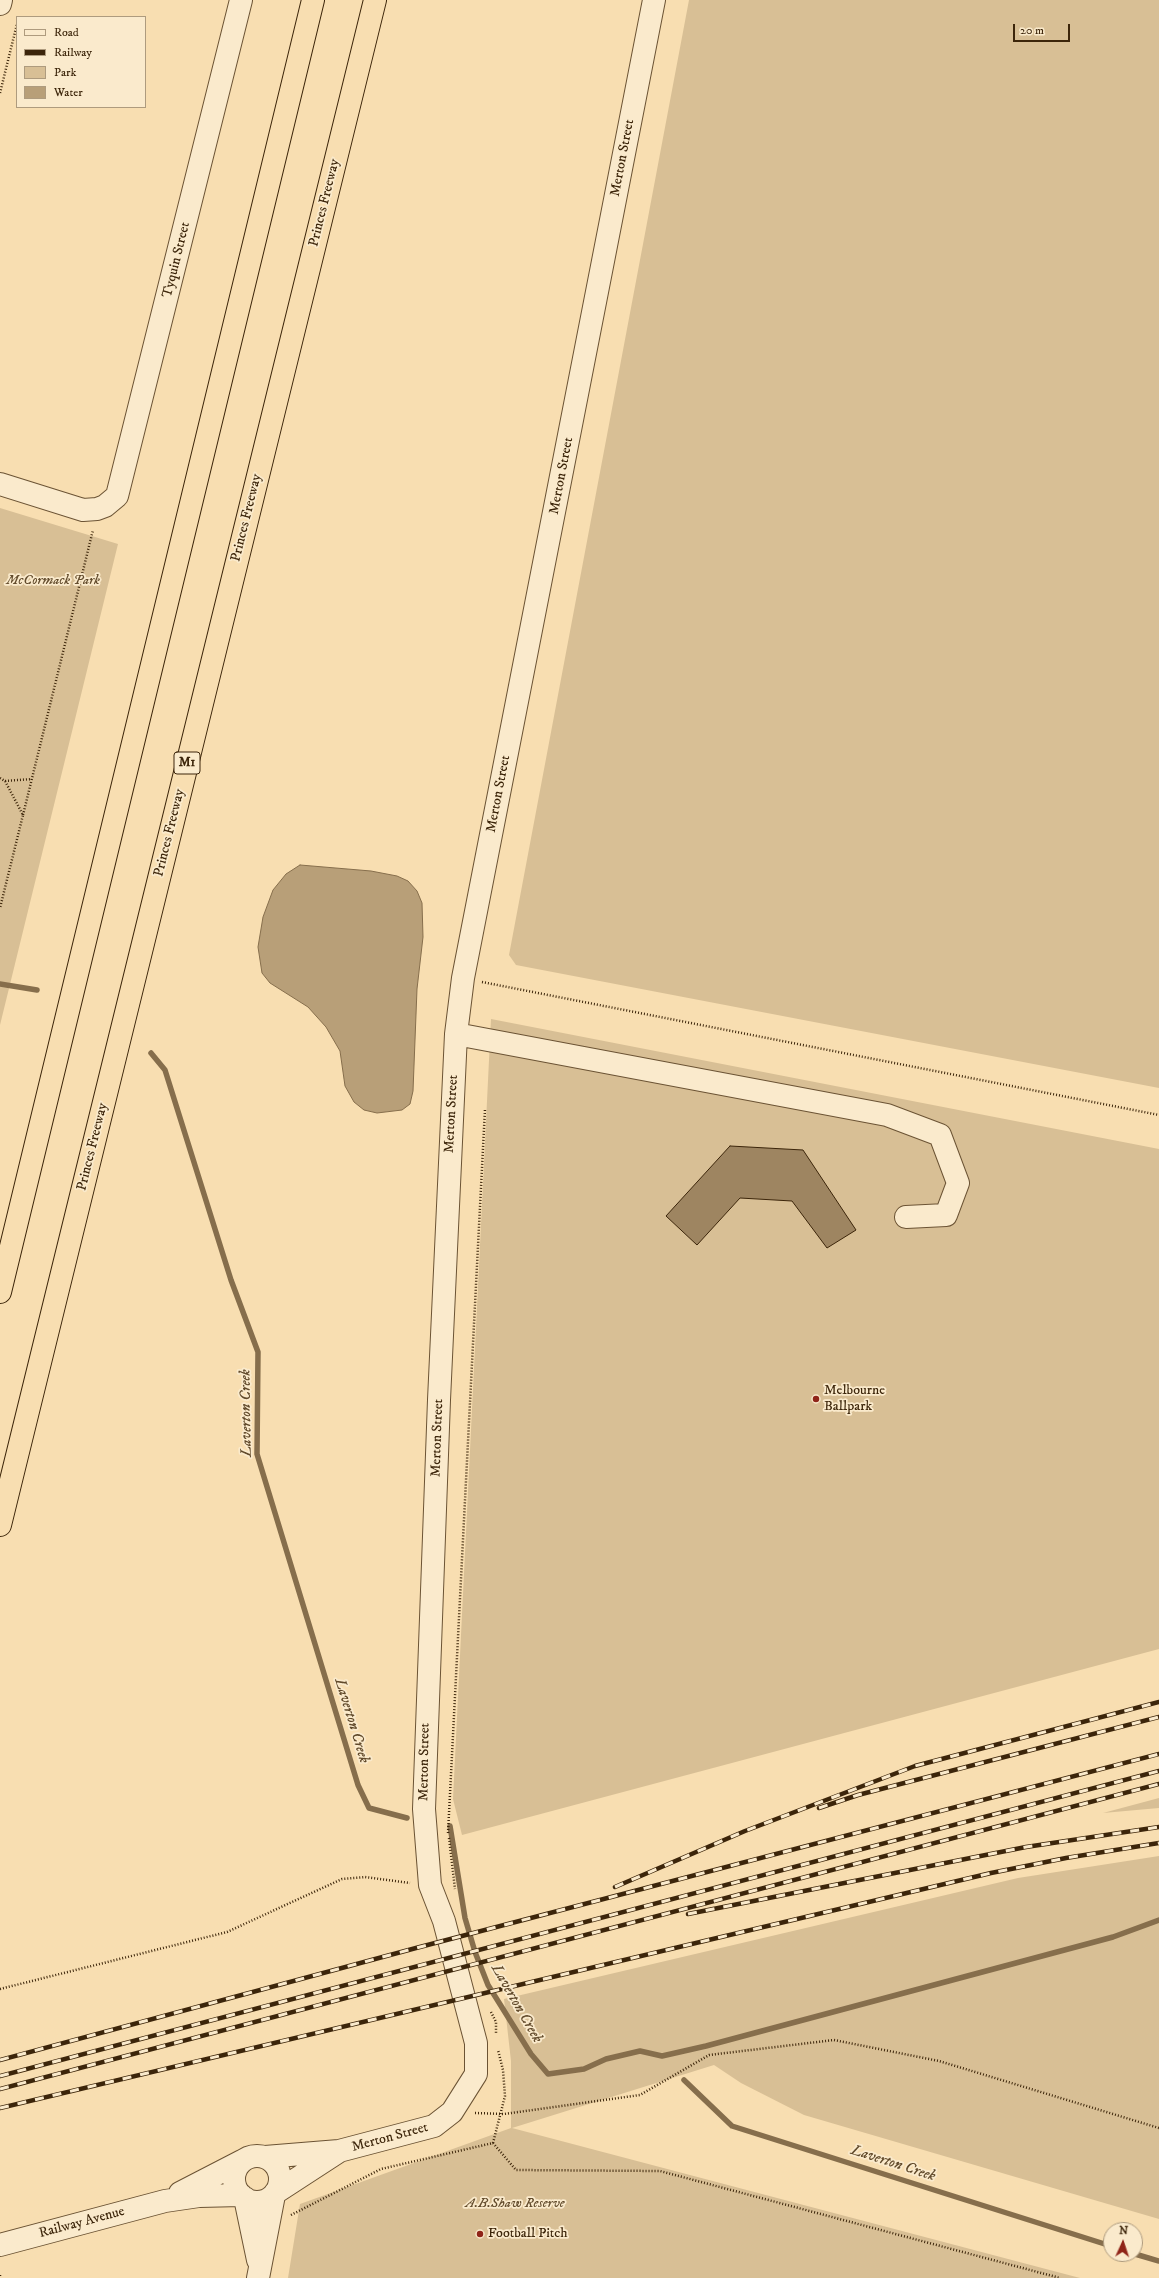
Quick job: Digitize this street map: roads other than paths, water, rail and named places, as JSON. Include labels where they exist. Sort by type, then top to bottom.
[{"type":"highway","points":[[0,1292],[313,0]]},
{"type":"highway","name":"Princes Freeway","points":[[0,1525],[375,0]]},
{"type":"street","points":[[0,4],[1,0]]},
{"type":"street","name":"Tyquin Street","points":[[0,484],[83,510],[97,509],[112,501],[121,486],[241,0]]},
{"type":"street","name":"Merton Street","points":[[265,2157],[339,2152],[434,2126],[452,2112],[476,2074],[476,2043],[444,1921],[430,1885],[424,1809],[424,1775],[456,1034],[463,978],[654,0]]},
{"type":"street","points":[[456,1034],[888,1115],[940,1135],[958,1183],[946,1215],[906,1217]]},
{"type":"street","name":"Merton Street","points":[[274,2194],[339,2152]]},
{"type":"street","points":[[257,2155],[271,2160],[280,2172],[279,2186],[274,2194],[259,2273],[243,2196],[234,2181],[238,2167],[242,2161],[257,2155]]},
{"type":"street","name":"Railway Avenue","points":[[165,2201],[242,2161]]},
{"type":"street","points":[[243,2196],[257,2202],[263,2201],[274,2194]]},
{"type":"street","name":"Railway Avenue","points":[[0,2245],[165,2201],[199,2196],[243,2196]]},
{"type":"water","points":[[300,865],[371,871],[397,876],[408,881],[417,891],[422,903],[423,937],[417,989],[413,1091],[410,1104],[402,1110],[377,1113],[364,1110],[354,1102],[345,1086],[340,1051],[326,1027],[308,1007],[270,983],[262,973],[258,947],[263,917],[273,890],[286,874]]},
{"type":"waterway","name":"Laverton Creek","points":[[0,984],[37,990]]},
{"type":"waterway","name":"Laverton Creek","points":[[151,1053],[165,1070],[231,1280],[258,1352],[257,1454],[358,1785],[369,1808],[407,1818]]},
{"type":"waterway","points":[[450,1826],[465,1918],[475,1952],[488,1985],[531,2054],[548,2074],[584,2069],[606,2059],[640,2051],[662,2056],[706,2046],[1113,1937],[1159,1920]]},
{"type":"waterway","name":"Laverton Creek","points":[[684,2080],[732,2126],[1103,2243]]},
{"type":"waterway","name":"Laverton Creek","points":[[1143,2256],[1159,2261]]},
{"type":"railway","points":[[615,1887],[745,1831],[915,1766],[1159,1702]]},
{"type":"railway","points":[[819,1808],[858,1795],[1159,1717]]},
{"type":"railway","points":[[0,2060],[416,1948],[1159,1754]]},
{"type":"railway","points":[[0,2076],[1159,1771]]},
{"type":"railway","points":[[0,2089],[1159,1784]]},
{"type":"railway","points":[[688,1914],[1026,1847],[1159,1827]]},
{"type":"railway","points":[[0,2108],[991,1873],[1066,1858],[1159,1843]]},
{"type":"place","name":"Melbourne Ballpark","points":[[816,1399]]},
{"type":"place","name":"Football Pitch","points":[[480,2234]]},
{"type":"park label","name":"McCormack Park","points":[[53,581]]},
{"type":"park label","name":"A.B.Shaw Reserve","points":[[515,2204]]}]
